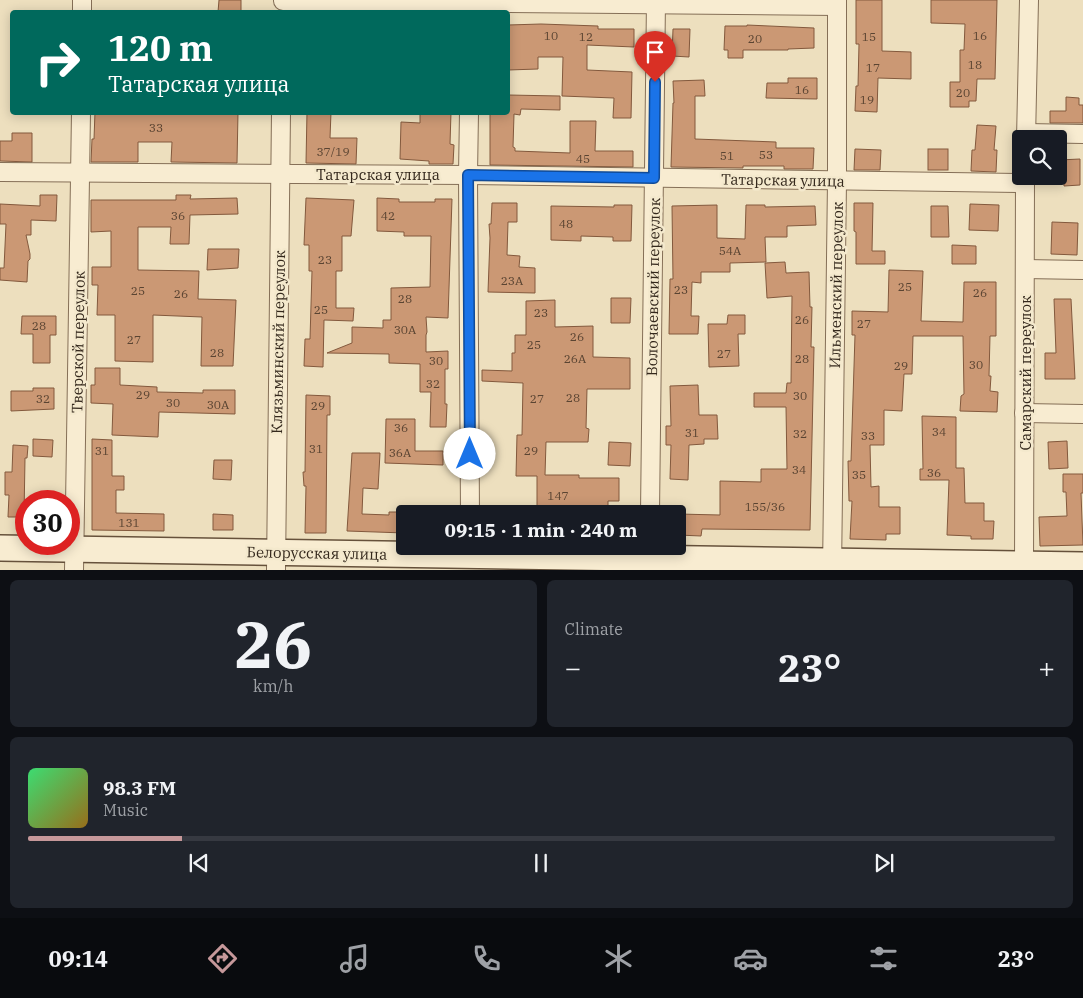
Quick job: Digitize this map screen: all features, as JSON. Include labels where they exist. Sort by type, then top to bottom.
[{"type":"main road","name":"Белорусская улица","points":[[0,548],[74,560],[276,561],[470,557],[650,558],[832,566],[1024,567],[1083,565]]},
{"type":"street","points":[[1026,130],[1029,0]]},
{"type":"street","points":[[282,5],[471,5],[656,2],[837,3]]},
{"type":"street","name":"Волочаевский переулок","points":[[650,505],[656,2]]},
{"type":"street","name":"Ильменский переулок","points":[[832,566],[837,181],[837,3]]},
{"type":"street","name":"Тверской переулок","points":[[74,560],[81,115]]},
{"type":"street","name":"Клязьминский переулок","points":[[276,561],[281,115]]},
{"type":"street","points":[[469,115],[470,505]]},
{"type":"street","points":[[1067,135],[1083,134]]},
{"type":"street","name":"Татарская улица","points":[[0,172],[468,175],[837,181],[1012,180]]},
{"type":"street","name":"Самарский переулок","points":[[1024,567],[1025,185]]},
{"type":"street","points":[[1025,269],[1083,270]]},
{"type":"street","points":[[1024,413],[1083,414]]},
{"type":"building","points":[[219,0],[241,0],[241,10],[218,10]]},
{"type":"building","points":[[856,0],[882,0],[882,51],[911,52],[911,79],[878,78],[877,112],[855,111],[856,86],[858,86],[859,44],[856,44]]},
{"type":"building","points":[[931,0],[997,0],[995,79],[977,79],[976,101],[969,101],[969,107],[950,107],[950,82],[960,82],[960,50],[964,50],[965,24],[931,23]]},
{"type":"building","points":[[541,24],[598,26],[598,29],[634,29],[634,47],[587,45],[587,70],[632,72],[631,118],[613,118],[614,98],[562,96],[563,57],[538,57],[538,69],[510,70],[510,25]]},
{"type":"building","points":[[725,26],[814,28],[814,48],[743,50],[743,58],[728,58],[728,50],[724,50]]},
{"type":"building","points":[[673,29],[690,29],[689,57],[672,56]]},
{"type":"building","points":[[788,78],[817,78],[817,99],[766,98],[767,83],[788,83]]},
{"type":"building","points":[[704,80],[705,96],[695,96],[695,139],[776,142],[776,148],[814,148],[813,169],[784,169],[784,166],[743,166],[743,168],[671,167],[674,103],[673,81]]},
{"type":"building","points":[[510,95],[560,96],[560,110],[521,109],[520,115],[514,114],[513,147],[515,151],[570,153],[570,121],[596,121],[595,151],[633,151],[633,167],[490,165],[490,115],[510,115]]},
{"type":"building","points":[[1066,97],[1079,98],[1079,105],[1083,105],[1083,123],[1050,123],[1050,111],[1066,111]]},
{"type":"building","points":[[95,115],[238,115],[237,163],[171,162],[172,142],[138,142],[138,162],[91,162],[92,139],[94,139]]},
{"type":"building","points":[[307,115],[331,115],[330,138],[357,138],[356,164],[306,163]]},
{"type":"building","points":[[420,115],[451,115],[450,144],[454,145],[453,164],[429,164],[429,161],[400,159],[401,122],[420,123]]},
{"type":"building","points":[[977,125],[996,126],[994,150],[997,150],[996,172],[971,171],[972,150],[975,150]]},
{"type":"building","points":[[12,133],[32,133],[32,162],[0,161],[0,141],[12,141]]},
{"type":"building","points":[[855,149],[881,150],[880,170],[854,170]]},
{"type":"building","points":[[928,149],[948,149],[948,170],[928,170]]},
{"type":"building","points":[[1080,159],[1080,185],[1064,186],[1067,185],[1067,160]]},
{"type":"building","points":[[40,195],[57,195],[56,221],[31,220],[31,235],[26,235],[30,254],[27,282],[0,280],[0,268],[4,268],[6,224],[0,224],[0,204],[40,206]]},
{"type":"building","points":[[176,195],[191,195],[190,199],[237,198],[238,214],[190,215],[189,244],[170,244],[171,227],[138,227],[138,270],[199,271],[198,299],[236,300],[233,366],[201,366],[202,317],[153,315],[153,362],[115,361],[115,315],[97,315],[98,285],[92,285],[92,267],[111,267],[111,231],[91,232],[91,200],[176,200]]},
{"type":"building","points":[[306,198],[354,200],[351,236],[342,236],[342,271],[336,271],[336,308],[354,308],[353,321],[324,320],[323,367],[304,366],[305,339],[310,339],[312,271],[309,271],[309,245],[304,245]]},
{"type":"building","points":[[377,198],[399,199],[399,202],[435,202],[435,199],[452,199],[448,318],[426,317],[426,352],[448,351],[448,369],[445,369],[446,427],[430,427],[431,392],[420,392],[420,364],[389,363],[389,354],[327,353],[352,343],[352,327],[383,328],[383,320],[391,320],[391,288],[430,287],[431,236],[404,236],[404,232],[377,231]]},
{"type":"building","points":[[492,203],[517,203],[517,222],[508,222],[507,255],[520,256],[519,267],[535,268],[535,293],[488,292],[489,224],[491,224]]},
{"type":"building","points":[[854,203],[873,203],[872,251],[885,251],[885,264],[856,264]]},
{"type":"building","points":[[970,204],[999,205],[998,231],[969,230]]},
{"type":"building","points":[[614,205],[632,205],[631,241],[613,241],[613,237],[581,236],[581,241],[551,240],[551,206],[614,207]]},
{"type":"building","points":[[717,205],[717,238],[745,239],[746,205],[765,205],[765,207],[815,206],[816,225],[787,226],[787,237],[765,237],[766,262],[730,263],[730,272],[701,272],[701,283],[692,282],[691,316],[699,316],[698,334],[669,334],[670,279],[673,279],[672,206]]},
{"type":"building","points":[[931,206],[948,206],[949,237],[931,237]]},
{"type":"building","points":[[1052,222],[1078,223],[1077,255],[1051,254]]},
{"type":"building","points":[[952,245],[976,246],[976,264],[952,264]]},
{"type":"building","points":[[208,249],[239,249],[238,268],[207,270]]},
{"type":"building","points":[[785,262],[786,273],[809,272],[810,307],[812,307],[811,347],[814,347],[810,530],[702,529],[701,536],[686,535],[686,514],[720,515],[720,481],[761,482],[761,469],[787,469],[786,407],[754,407],[754,393],[786,393],[787,383],[791,383],[792,296],[767,298],[765,263]]},
{"type":"building","points":[[889,270],[923,271],[921,321],[963,322],[964,282],[996,282],[996,336],[990,336],[989,376],[991,376],[990,391],[998,392],[997,412],[960,411],[961,396],[964,394],[963,336],[913,336],[912,374],[904,374],[902,411],[884,410],[884,445],[870,445],[871,487],[879,486],[879,507],[900,507],[900,534],[886,534],[886,540],[850,539],[852,501],[849,501],[848,461],[851,461],[855,335],[852,335],[852,311],[888,312]]},
{"type":"building","points":[[611,298],[631,298],[630,323],[611,323]]},
{"type":"building","points":[[1054,299],[1071,299],[1075,379],[1045,379],[1045,353],[1056,353]]},
{"type":"building","points":[[555,300],[555,327],[593,326],[593,357],[630,358],[630,389],[587,389],[586,428],[589,429],[588,442],[546,442],[545,475],[579,475],[579,478],[619,478],[619,501],[608,501],[608,505],[537,505],[537,476],[516,476],[517,435],[522,435],[523,383],[482,381],[482,370],[512,371],[515,335],[526,335],[526,301]]},
{"type":"building","points":[[728,315],[745,315],[745,334],[738,334],[739,366],[709,367],[708,324],[727,324]]},
{"type":"building","points":[[22,316],[56,316],[56,335],[50,335],[50,363],[33,363],[33,334],[21,334]]},
{"type":"building","points":[[95,368],[120,368],[120,385],[157,387],[157,392],[203,393],[203,390],[235,390],[235,414],[159,412],[158,437],[112,435],[113,404],[91,403],[91,385],[95,385]]},
{"type":"building","points":[[698,385],[699,415],[717,415],[718,439],[704,439],[704,444],[689,445],[688,480],[670,479],[671,445],[666,445],[666,426],[671,426],[670,386]]},
{"type":"building","points":[[33,388],[54,388],[54,409],[11,411],[11,391],[33,391]]},
{"type":"building","points":[[306,395],[330,396],[330,415],[327,415],[326,533],[305,533],[306,486],[304,486],[303,472],[305,472]]},
{"type":"building","points":[[922,416],[956,417],[956,468],[964,468],[965,503],[984,503],[984,521],[994,521],[993,539],[971,539],[971,536],[947,535],[949,480],[920,480],[920,469],[923,469]]},
{"type":"building","points":[[386,419],[415,419],[415,451],[443,451],[443,465],[385,463]]},
{"type":"building","points":[[33,439],[53,440],[52,457],[33,456]]},
{"type":"building","points":[[92,439],[112,440],[112,476],[124,476],[124,490],[116,490],[116,513],[164,514],[164,531],[92,530]]},
{"type":"building","points":[[1067,441],[1068,468],[1049,469],[1048,442]]},
{"type":"building","points":[[609,442],[631,443],[630,466],[608,465]]},
{"type":"building","points":[[13,445],[28,446],[27,458],[25,458],[24,490],[15,490],[15,517],[8,517],[9,495],[5,495],[5,472],[12,472]]},
{"type":"building","points":[[352,453],[380,453],[378,489],[363,488],[362,514],[389,515],[389,512],[396,512],[396,533],[347,531]]},
{"type":"building","points":[[214,460],[232,460],[231,480],[213,479]]},
{"type":"building","points":[[1063,474],[1083,474],[1083,493],[1081,493],[1083,545],[1040,546],[1039,517],[1067,516],[1066,492],[1063,492]]},
{"type":"building","points":[[213,514],[233,515],[233,530],[213,530]]},
{"type":"route","points":[[470,454],[468,175],[654,178],[655,82]]}]
